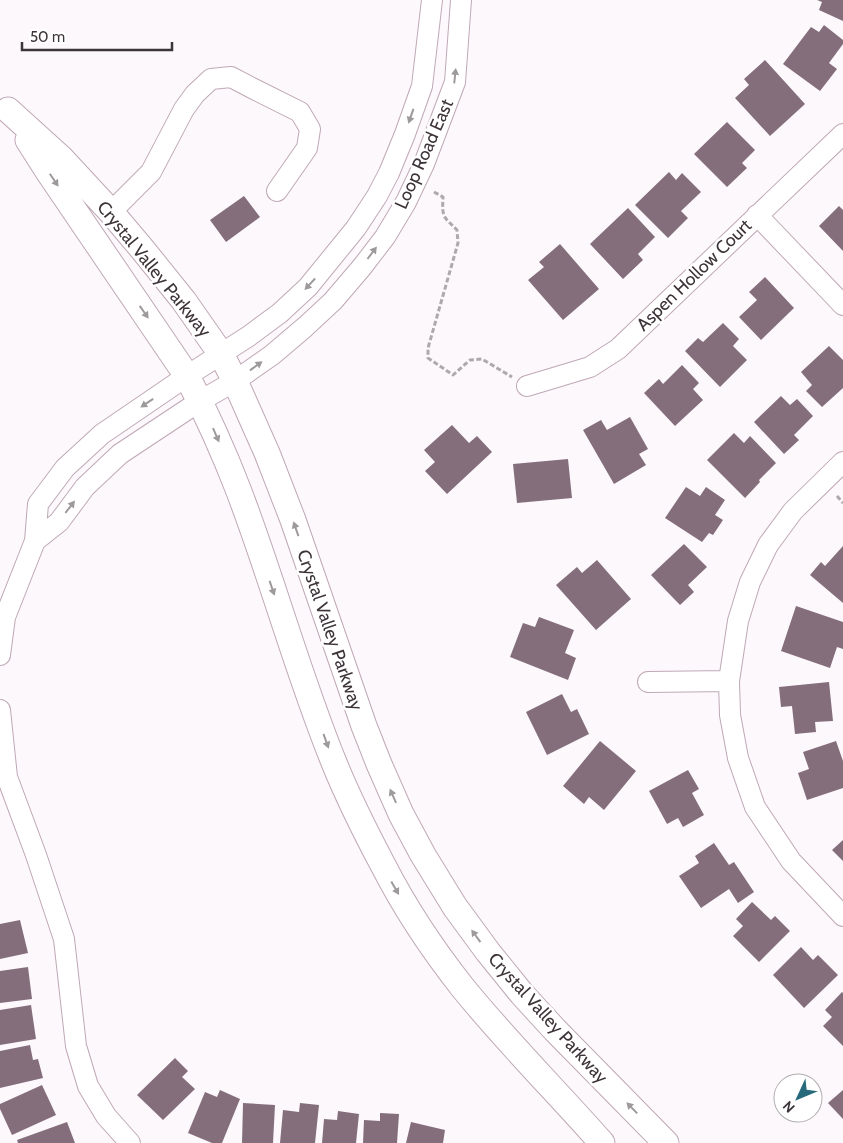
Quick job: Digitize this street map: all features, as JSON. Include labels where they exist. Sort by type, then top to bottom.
[{"type":"main road","name":"Crystal Valley Parkway","points":[[4,104],[61,158],[111,212],[184,301],[220,354],[235,381],[277,478],[378,764],[401,814],[423,855],[460,914],[522,994],[666,1143]]},
{"type":"main road","name":"Crystal Valley Parkway","points":[[4,104],[187,376],[200,401],[238,491],[335,766],[361,822],[407,908],[462,987],[602,1143]]},
{"type":"street","name":"Loop Road East","points":[[35,541],[38,504],[65,468],[102,434],[249,336],[280,313],[308,287],[356,228],[377,196],[389,173],[422,86],[432,0]]},
{"type":"street","name":"Loop Road East","points":[[35,541],[59,522],[85,487],[120,454],[200,401],[235,381],[272,355],[333,301],[362,267],[385,237],[406,202],[424,164],[455,82],[461,0]]},
{"type":"street","points":[[111,212],[152,172],[184,109],[195,94],[211,78],[231,77],[300,112],[310,129],[308,148],[277,191]]},
{"type":"street","name":"Aspen Hollow Court","points":[[527,386],[590,367],[618,349],[843,134]]},
{"type":"street","points":[[757,215],[843,305]]},
{"type":"street","points":[[843,462],[793,511],[768,545],[750,582],[738,621],[729,681],[730,716],[738,758],[755,807],[791,861],[843,916]]},
{"type":"street","points":[[0,656],[5,617],[35,541]]},
{"type":"street","points":[[648,682],[729,681]]},
{"type":"street","points":[[0,710],[7,777],[64,939],[76,1046],[88,1086],[106,1116],[130,1143]]},
{"type":"path","points":[[434,192],[443,198],[444,218],[457,230],[458,243],[428,348],[428,358],[452,375],[470,360],[482,359],[527,386]]},
{"type":"building","points":[[817,0],[843,0],[843,21],[819,10],[822,2]]},
{"type":"building","points":[[824,25],[843,40],[843,44],[829,63],[837,69],[820,91],[783,64],[811,27],[819,32]]},
{"type":"building","points":[[765,60],[805,104],[770,136],[735,98],[749,85],[744,79]]},
{"type":"building","points":[[727,122],[755,150],[742,163],[747,168],[727,187],[694,154]]},
{"type":"building","points":[[669,172],[676,180],[682,173],[701,192],[681,211],[688,218],[668,238],[635,205]]},
{"type":"building","points":[[244,196],[260,217],[226,242],[210,220]]},
{"type":"building","points":[[839,206],[843,210],[843,251],[819,226]]},
{"type":"building","points":[[628,208],[655,237],[638,254],[643,260],[623,279],[590,244]]},
{"type":"building","points":[[560,244],[599,289],[563,320],[528,280],[544,267],[539,262]]},
{"type":"building","points":[[765,277],[794,308],[761,340],[739,317],[757,300],[749,292]]},
{"type":"building","points":[[723,323],[739,339],[733,346],[747,360],[720,387],[685,351],[698,338],[703,342]]},
{"type":"building","points":[[829,346],[843,360],[843,388],[822,407],[806,391],[812,385],[801,372]]},
{"type":"building","points":[[682,365],[699,383],[693,389],[703,400],[675,426],[644,393],[659,379],[663,384]]},
{"type":"building","points":[[781,396],[790,405],[797,399],[813,416],[794,435],[799,440],[784,454],[754,422]]},
{"type":"building","points":[[630,417],[648,449],[639,454],[646,465],[614,484],[583,430],[601,420],[607,430]]},
{"type":"building","points":[[452,425],[469,443],[477,436],[492,452],[447,494],[425,471],[435,462],[424,450]]},
{"type":"building","points":[[734,433],[744,443],[750,436],[776,463],[745,498],[707,460]]},
{"type":"building","points":[[568,459],[572,498],[517,503],[513,464]]},
{"type":"building","points":[[686,487],[700,496],[706,487],[725,500],[715,515],[723,520],[713,535],[709,533],[702,542],[665,518]]},
{"type":"building","points":[[684,544],[707,567],[688,585],[694,592],[680,605],[651,575]]},
{"type":"building","points":[[843,546],[843,603],[810,575],[821,562],[825,566]]},
{"type":"building","points":[[597,560],[631,599],[596,630],[556,585],[577,567],[582,573]]},
{"type":"building","points":[[796,606],[843,622],[843,649],[837,647],[830,668],[781,651]]},
{"type":"building","points":[[539,617],[574,630],[565,653],[576,658],[568,680],[510,657],[523,623],[535,627]]},
{"type":"building","points":[[829,682],[833,721],[815,722],[816,732],[795,734],[792,706],[781,707],[779,687]]},
{"type":"building","points":[[562,694],[571,712],[577,709],[589,734],[547,755],[526,712]]},
{"type":"building","points":[[600,741],[636,771],[604,810],[589,797],[584,804],[563,786]]},
{"type":"building","points":[[836,741],[843,761],[843,788],[807,800],[798,773],[809,769],[803,752]]},
{"type":"building","points":[[688,770],[699,789],[692,793],[704,815],[683,827],[678,818],[667,824],[649,791]]},
{"type":"building","points":[[843,840],[843,861],[832,850]]},
{"type":"building","points":[[714,843],[729,865],[734,862],[754,892],[738,903],[729,889],[701,908],[679,876],[699,863],[695,856]]},
{"type":"building","points":[[752,902],[771,920],[775,916],[790,931],[759,962],[733,936],[743,926],[736,919]]},
{"type":"building","points":[[20,920],[28,953],[0,959],[0,924]]},
{"type":"building","points":[[801,947],[813,960],[818,955],[838,975],[804,1008],[773,975]]},
{"type":"building","points":[[28,967],[32,999],[0,1003],[0,971]]},
{"type":"building","points":[[842,992],[843,1046],[823,1026],[832,1017],[825,1010]]},
{"type":"building","points":[[31,1005],[36,1039],[0,1045],[0,1010]]},
{"type":"building","points":[[30,1045],[33,1060],[38,1059],[43,1078],[0,1088],[0,1051]]},
{"type":"building","points":[[175,1058],[188,1071],[182,1077],[195,1089],[163,1120],[137,1095]]},
{"type":"building","points":[[42,1085],[56,1115],[12,1135],[0,1109],[0,1104]]},
{"type":"building","points":[[220,1090],[240,1099],[222,1143],[212,1143],[188,1133],[205,1092],[217,1097]]},
{"type":"building","points":[[843,1090],[843,1119],[828,1103]]},
{"type":"building","points":[[243,1103],[275,1105],[273,1143],[242,1143]]},
{"type":"building","points":[[300,1103],[319,1105],[315,1143],[280,1143],[283,1110],[299,1112]]},
{"type":"building","points":[[338,1111],[359,1114],[356,1143],[322,1143],[324,1119],[337,1120]]},
{"type":"building","points":[[380,1113],[399,1114],[397,1143],[363,1143],[364,1120],[380,1121]]},
{"type":"building","points":[[67,1122],[75,1143],[18,1143],[17,1140]]},
{"type":"building","points":[[411,1122],[445,1130],[443,1143],[406,1143]]}]
